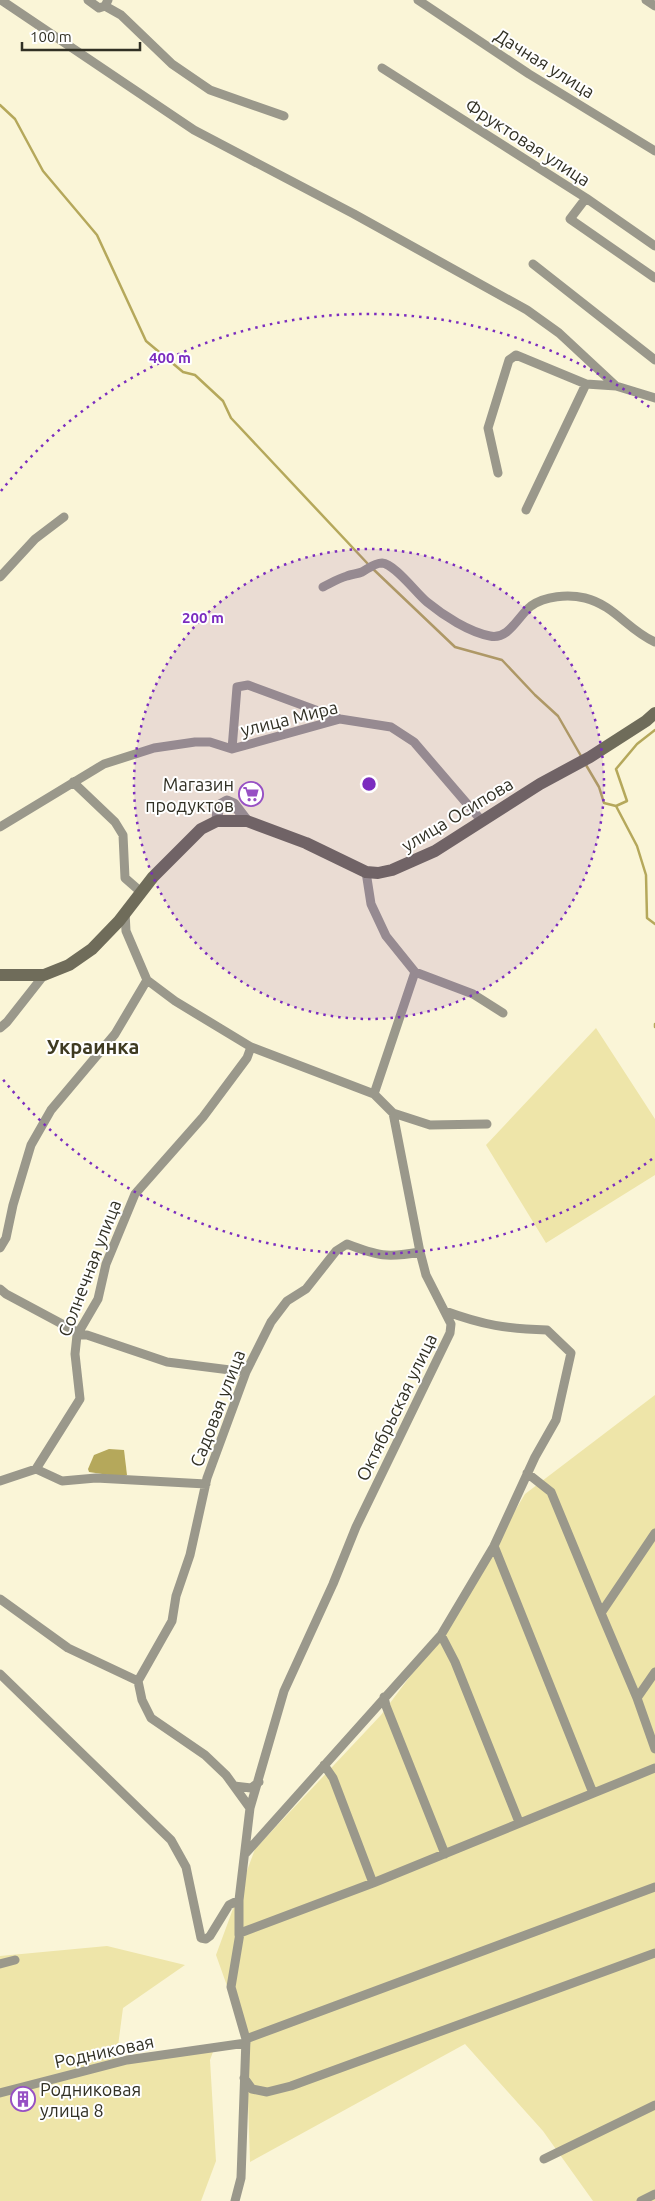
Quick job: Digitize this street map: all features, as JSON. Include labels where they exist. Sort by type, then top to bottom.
[{"type":"main road","name":"улица Осипова","points":[[0,976],[44,976],[69,965],[92,949],[140,892],[200,829],[218,821],[247,821],[306,843],[366,872],[378,873],[392,870],[435,851],[540,784],[590,757],[654,713]]},
{"type":"street","points":[[1,0],[194,130],[354,214],[527,310],[559,333],[616,386]]},
{"type":"street","points":[[88,0],[99,8],[107,3],[172,64],[210,90],[284,116]]},
{"type":"street","points":[[646,0],[655,6]]},
{"type":"street","name":"Дачная улица","points":[[418,1],[529,74],[655,151]]},
{"type":"street","name":"Фруктовая улица","points":[[382,68],[586,198],[655,246]]},
{"type":"street","points":[[586,198],[570,219],[655,278]]},
{"type":"street","points":[[533,264],[655,360]]},
{"type":"street","points":[[498,473],[488,428],[509,360],[516,355],[586,384],[616,386],[655,398]]},
{"type":"street","points":[[526,510],[586,384]]},
{"type":"street","points":[[0,577],[36,539],[64,517]]},
{"type":"street","points":[[323,587],[347,576],[362,572],[375,564],[384,563],[395,570],[413,590],[438,611],[474,630],[490,636],[504,634],[530,607],[540,601],[575,596],[594,600],[610,609],[638,633],[655,642]]},
{"type":"street","points":[[232,749],[237,687],[248,685],[340,719]]},
{"type":"street","name":"улица Мира","points":[[0,827],[104,764],[154,748],[195,742],[210,742],[232,749],[340,719],[391,727],[414,742],[481,820]]},
{"type":"street","points":[[73,782],[115,822],[123,835],[125,878],[140,892]]},
{"type":"street","points":[[218,821],[218,806],[227,801],[234,804],[247,821]]},
{"type":"street","points":[[366,872],[371,904],[386,936],[415,972],[473,994],[503,1013]]},
{"type":"street","points":[[125,912],[126,931],[147,980],[251,1047],[374,1094],[393,1113],[430,1125],[486,1124]]},
{"type":"street","points":[[374,1094],[415,972]]},
{"type":"street","points":[[0,1028],[8,1022],[44,976]]},
{"type":"street","points":[[0,1248],[6,1238],[13,1205],[31,1145],[51,1110],[115,1034],[147,980]]},
{"type":"street","name":"Солнечная улица","points":[[36,1470],[80,1399],[75,1354],[77,1334],[98,1299],[106,1264],[135,1194],[203,1117],[247,1058],[251,1047]]},
{"type":"street","name":"Октябрьская улица","points":[[235,2201],[241,2178],[246,2041],[231,1987],[239,1935],[239,1900],[250,1808],[284,1691],[333,1584],[356,1527],[450,1333],[451,1324],[426,1274],[420,1252],[393,1113]]},
{"type":"street","name":"Садовая улица","points":[[138,1681],[172,1621],[176,1596],[190,1555],[206,1484],[246,1372],[271,1322],[286,1301],[306,1289],[336,1252],[347,1244],[377,1255],[393,1256],[420,1252]]},
{"type":"street","points":[[0,1289],[14,1299],[77,1332],[77,1334],[87,1335],[167,1362],[246,1372]]},
{"type":"street","points":[[0,1298],[14,1299]]},
{"type":"street","points":[[245,1854],[384,1697],[442,1635],[494,1546],[527,1473],[556,1420],[571,1353],[548,1330],[516,1329],[479,1324],[445,1312]]},
{"type":"street","points":[[0,1481],[36,1470],[62,1481],[96,1478],[206,1484]]},
{"type":"street","points":[[527,1473],[551,1492],[637,1698],[655,1749]]},
{"type":"street","points":[[601,1613],[655,1533]]},
{"type":"street","points":[[494,1546],[593,1793]]},
{"type":"street","points":[[0,1599],[68,1648],[138,1681],[142,1700],[151,1718],[205,1756],[234,1786],[250,1808]]},
{"type":"street","points":[[442,1635],[455,1662],[519,1822]]},
{"type":"street","points":[[637,1698],[655,1672]]},
{"type":"street","points":[[0,1674],[171,1840],[186,1867],[201,1938],[206,1939],[210,1936],[229,1905],[239,1900]]},
{"type":"street","points":[[384,1697],[445,1854]]},
{"type":"street","points":[[324,1764],[333,1778],[373,1883]]},
{"type":"street","points":[[239,1935],[240,1933],[373,1883],[655,1768]]},
{"type":"street","points":[[234,1786],[251,1788],[259,1782]]},
{"type":"street","name":"Родниковая","points":[[0,2093],[127,2060],[246,2041],[655,1887]]},
{"type":"street","points":[[244,2078],[252,2089],[267,2092],[291,2086],[655,1952]]},
{"type":"street","points":[[0,1964],[15,1960]]},
{"type":"street","points":[[544,2159],[655,2105]]},
{"type":"street","points":[[642,2201],[655,2194]]},
{"type":"shaded area","points":[[596,1028],[655,1119],[655,1175],[546,1243],[486,1145]]},
{"type":"shaded area","points":[[655,1395],[655,2201],[593,2201],[543,2131],[465,2044],[250,2162],[246,2039],[216,1955],[255,1849],[381,1715],[441,1635],[525,1494]]},
{"type":"shaded area","points":[[109,1449],[124,1450],[127,1475],[122,1477],[89,1472],[88,1469],[94,1455]]},
{"type":"shaded area","points":[[107,1946],[185,1965],[123,2008],[116,2061],[214,2049],[210,2060],[216,2161],[201,2201],[0,2201],[0,1956]]},
{"type":"waterway","points":[[0,105],[15,119],[43,171],[97,235],[146,341],[183,372],[195,375],[223,401],[231,418],[368,564]]},
{"type":"waterway","points":[[372,568],[455,647],[502,660],[558,716],[581,756]]},
{"type":"waterway","points":[[616,806],[627,801],[616,769],[637,744],[655,730]]},
{"type":"waterway","points":[[586,765],[599,787],[604,803],[616,806],[637,846],[646,875],[647,918],[655,924]]},
{"type":"place","name":"Магазин продуктов","points":[[251,794]]},
{"type":"place","name":"Родниковая улица 8","points":[[23,2099]]},
{"type":"district","name":"Украинка","points":[[93,1046]]}]
